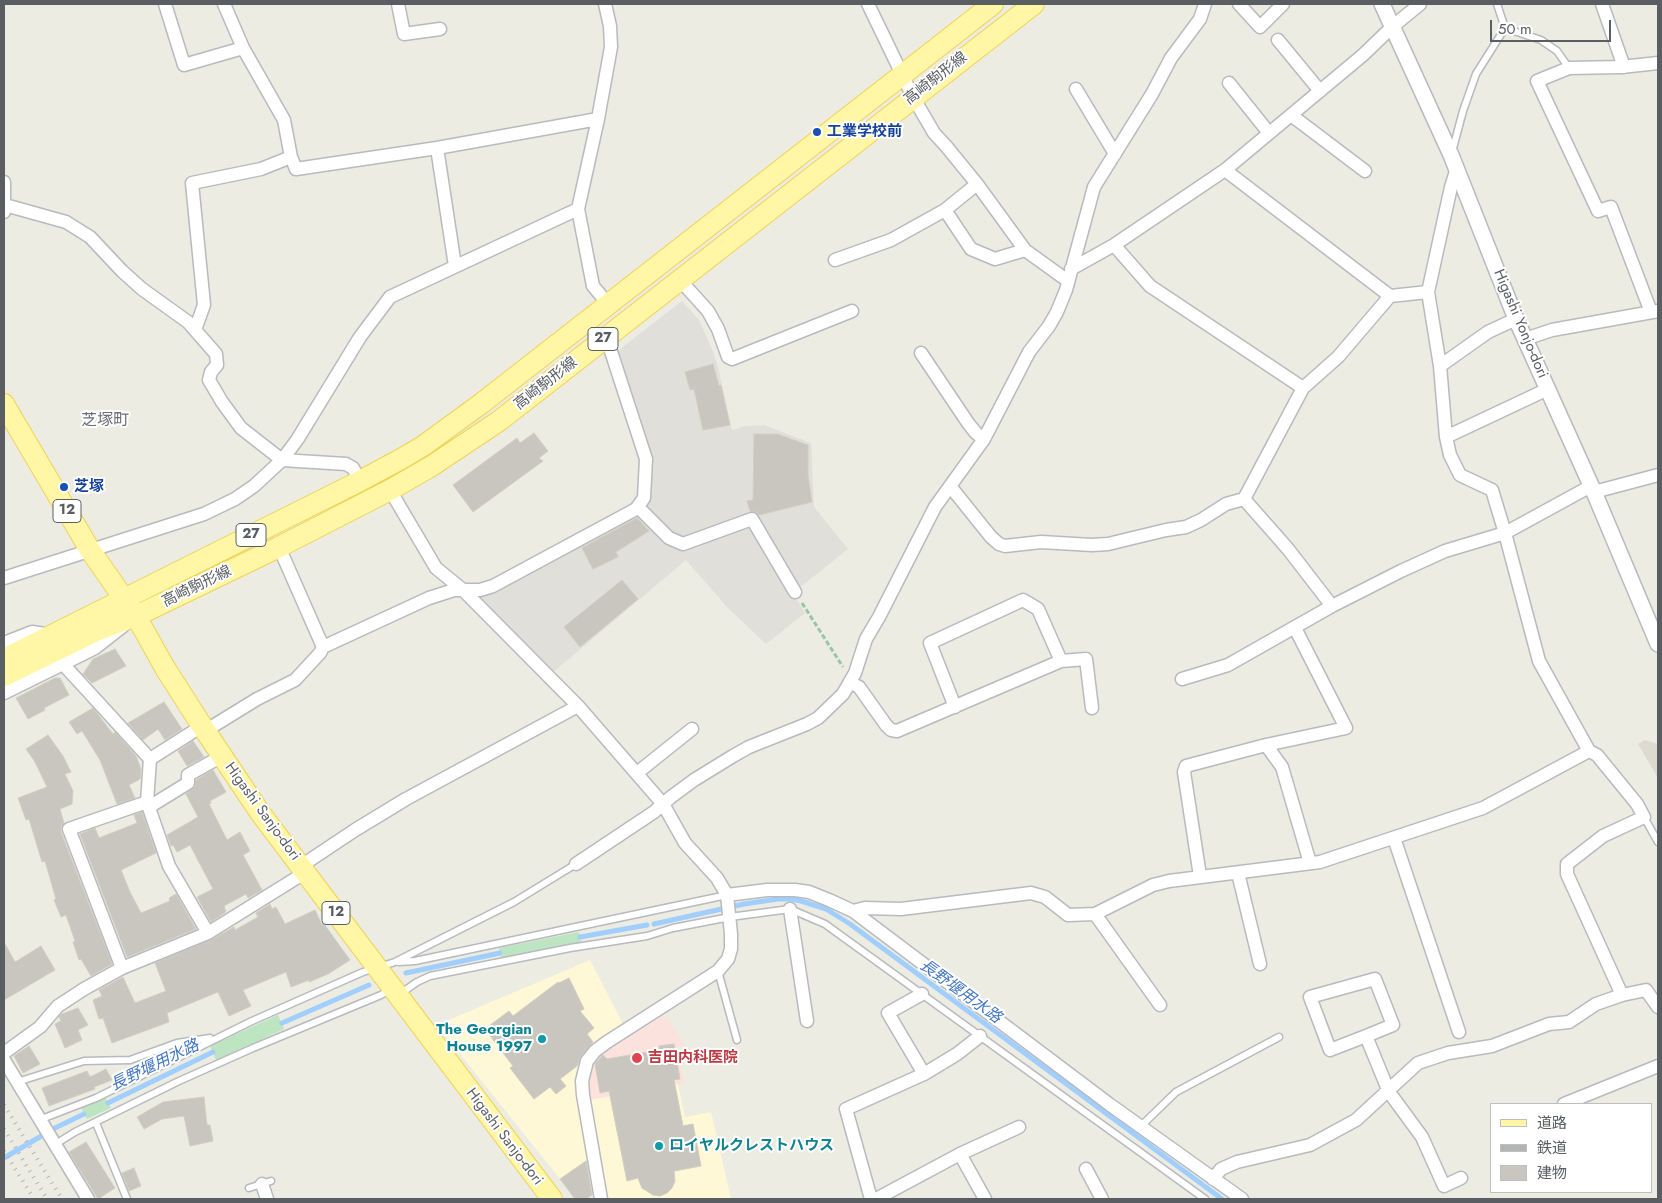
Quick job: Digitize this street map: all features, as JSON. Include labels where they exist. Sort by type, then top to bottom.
[{"type":"main road","name":"高崎駒形線","points":[[4,659],[56,650],[124,598],[360,481],[401,459],[448,428],[609,305],[901,74],[993,4]]},
{"type":"main road","name":"高崎駒形線","points":[[4,676],[98,630],[136,616],[279,547],[390,490],[430,467],[499,421],[1034,4]]},
{"type":"main road","name":"Higashi Sanjo-dori","points":[[4,404],[90,550],[136,616],[165,668],[261,814],[304,869],[386,965],[395,992],[552,1199]]},
{"type":"street","points":[[165,4],[184,65],[243,48]]},
{"type":"street","points":[[224,4],[243,48],[284,120],[291,157],[296,169],[437,148],[598,119]]},
{"type":"street","points":[[398,4],[404,34],[440,29]]},
{"type":"street","points":[[605,4],[610,26],[611,47],[598,119],[578,209],[593,286],[609,305]]},
{"type":"street","points":[[868,4],[901,74],[934,134],[977,184],[1025,250],[1070,275]]},
{"type":"street","points":[[576,864],[654,812],[694,780],[733,756],[818,718],[832,706],[853,678],[866,639],[935,507],[984,439],[1029,352],[1057,312],[1070,275],[1094,187],[1152,94],[1171,58],[1200,19],[1205,4]]},
{"type":"street","points":[[1239,4],[1260,27],[1283,4]]},
{"type":"street","name":"Higashi Yonjo-dori","points":[[1382,4],[1451,155],[1516,319],[1593,489],[1658,644]]},
{"type":"street","points":[[1070,275],[1225,170],[1363,56],[1392,27],[1420,4]]},
{"type":"street","points":[[1602,4],[1624,66]]},
{"type":"street","points":[[1278,40],[1320,91]]},
{"type":"street","points":[[1525,339],[1552,330],[1655,311],[1611,207],[1598,211],[1537,81],[1569,68],[1658,63]]},
{"type":"street","points":[[1229,83],[1269,133]]},
{"type":"street","points":[[1076,90],[1115,154]]},
{"type":"street","points":[[1291,115],[1365,171]]},
{"type":"street","points":[[437,148],[455,266]]},
{"type":"street","points":[[195,330],[204,305],[192,183],[261,169],[291,157]]},
{"type":"street","points":[[1225,170],[1390,296],[1428,292]]},
{"type":"street","points":[[1456,171],[1428,292],[1440,366],[1446,437],[1450,454],[1460,474],[1492,490],[1539,661],[1590,751],[1597,755],[1637,804],[1644,817],[1603,836],[1567,864],[1567,874],[1622,995]]},
{"type":"street","points":[[4,182],[4,209],[66,222],[90,237],[142,289],[188,322],[216,354],[217,365],[209,380],[241,428],[282,460],[346,464],[353,468],[360,481]]},
{"type":"street","points":[[835,260],[891,240],[945,210],[977,184]]},
{"type":"street","points":[[4,578],[218,509],[254,486],[282,460],[297,440],[360,337],[390,296],[578,209]]},
{"type":"street","points":[[945,210],[971,249],[995,259],[1025,250]]},
{"type":"street","points":[[1114,245],[1150,286],[1304,388]]},
{"type":"street","points":[[680,280],[708,311],[716,324],[728,357],[732,359],[852,311]]},
{"type":"street","points":[[950,486],[991,537],[999,544],[1005,546],[1041,542],[1092,545],[1117,542],[1186,527],[1226,504],[1244,499],[1304,388],[1338,357],[1390,296]]},
{"type":"street","points":[[1440,366],[1488,332],[1516,319]]},
{"type":"street","points":[[150,759],[256,698],[295,680],[320,653],[323,646],[429,598],[454,590],[480,590],[493,586],[638,507],[644,498],[646,459],[606,336]]},
{"type":"street","points":[[921,353],[968,423],[984,439]]},
{"type":"street","points":[[1446,437],[1548,389]]},
{"type":"street","points":[[1182,679],[1228,665],[1332,606],[1445,551],[1505,533],[1593,489],[1658,475]]},
{"type":"street","points":[[390,490],[436,568],[463,590],[578,706],[663,804],[685,843],[718,878],[728,908],[731,949],[728,959],[718,972],[606,1042],[587,1061],[582,1081],[583,1095],[601,1199]]},
{"type":"street","points":[[1244,499],[1288,549],[1332,606]]},
{"type":"street","points":[[638,507],[669,538],[683,544],[752,519],[795,592]]},
{"type":"street","points":[[279,547],[323,646]]},
{"type":"street","points":[[955,707],[930,643],[1023,600],[1038,609],[1061,661]]},
{"type":"street","points":[[1200,876],[1184,772],[1186,766],[1346,728],[1295,628]]},
{"type":"street","points":[[8,641],[32,632],[56,650],[150,759],[148,804],[169,866],[208,933]]},
{"type":"street","points":[[4,693],[56,650]]},
{"type":"street","points":[[853,678],[881,719],[891,730],[897,731],[1061,661],[1086,659],[1092,708]]},
{"type":"street","points":[[4,1053],[40,1027],[58,1006],[84,989],[122,968],[208,933],[304,869],[355,830],[406,799],[578,706]]},
{"type":"street","points":[[637,772],[692,729]]},
{"type":"street","points":[[1266,746],[1282,768],[1310,863]]},
{"type":"street","points":[[853,911],[865,908],[901,909],[990,897],[1031,894],[1044,897],[1068,915],[1095,914],[1153,885],[1200,876],[1320,862],[1394,838],[1483,808],[1590,751]]},
{"type":"street","points":[[122,968],[69,829],[148,804],[188,783],[188,775],[222,756]]},
{"type":"street","points":[[1394,838],[1460,1032]]},
{"type":"street","points":[[1238,873],[1260,964]]},
{"type":"street","points":[[728,908],[767,890],[795,890],[809,892],[853,911],[1140,1127],[1242,1199]]},
{"type":"street","points":[[790,910],[807,1021]]},
{"type":"street","points":[[1095,914],[1160,1005]]},
{"type":"street","points":[[1375,979],[1393,1025],[1366,1036],[1330,1050],[1310,997],[1375,979]]},
{"type":"street","points":[[1213,1178],[1221,1169],[1237,1162],[1310,1146],[1356,1120],[1418,1063],[1448,1053],[1492,1046],[1549,1024],[1569,1022],[1596,1004],[1622,995],[1646,990],[1658,1007]]},
{"type":"street","points":[[922,994],[888,1014],[924,1074]]},
{"type":"street","points":[[871,1199],[846,1109],[924,1074],[957,1054],[980,1036]]},
{"type":"street","points":[[1366,1036],[1388,1092],[1422,1137],[1444,1186],[1461,1178]]},
{"type":"street","points":[[4,1060],[88,1199]]},
{"type":"street","points":[[1566,1103],[1658,1066]]},
{"type":"street","points":[[876,1199],[960,1154],[1019,1127]]},
{"type":"street","points":[[960,1154],[985,1199]]},
{"type":"street","points":[[1086,1169],[1102,1199]]},
{"type":"street","points":[[266,1199],[267,1183]]},
{"type":"lane","points":[[1497,4],[1505,28]]},
{"type":"lane","points":[[1505,28],[1541,40],[1557,51],[1569,68]]},
{"type":"lane","points":[[1451,155],[1463,111],[1476,74],[1505,28]]},
{"type":"lane","points":[[1644,817],[1658,842]]},
{"type":"lane","points":[[386,965],[514,902],[576,864]]},
{"type":"lane","points":[[53,1143],[237,1055],[381,995],[395,992],[430,976],[570,948],[647,936],[728,908]]},
{"type":"lane","points":[[41,1123],[96,1098],[216,1038],[363,972],[386,965],[728,908],[790,910],[825,924],[1205,1199]]},
{"type":"lane","points":[[718,972],[737,1040]]},
{"type":"lane","points":[[1140,1127],[1176,1092],[1279,1037]]},
{"type":"lane","points":[[16,1082],[84,1061],[130,1060],[177,1043],[216,1038]]},
{"type":"lane","points":[[96,1122],[126,1199]]},
{"type":"lane","points":[[249,1188],[267,1183]]},
{"type":"path","points":[[795,592],[846,672],[853,678]]},
{"type":"shaded area","points":[[682,301],[699,320],[712,349],[718,367],[732,430],[745,426],[764,425],[811,443],[814,507],[848,549],[793,593],[805,613],[766,644],[727,607],[686,560],[551,674],[477,597],[496,589],[638,513],[649,492],[615,353]]},
{"type":"shaded area","points":[[1645,740],[1658,744],[1658,778],[1638,744]]},
{"type":"shaded area","points":[[590,960],[624,1026],[585,1059],[589,1159],[560,1179],[437,1025]]},
{"type":"shaded area","name":"吉田内科医院","points":[[662,1013],[686,1045],[678,1047],[684,1083],[588,1100],[588,1072],[598,1053]]},
{"type":"shaded area","points":[[678,1084],[685,1117],[711,1112],[731,1199],[607,1199],[588,1100]]},
{"type":"green space","points":[[579,932],[581,942],[501,958],[499,948]]},
{"type":"green space","points":[[278,1015],[284,1029],[216,1060],[210,1046]]},
{"type":"green space","points":[[105,1096],[111,1108],[87,1119],[81,1108]]},
{"type":"building","points":[[713,364],[719,386],[721,385],[730,425],[703,430],[694,389],[690,390],[685,372]]},
{"type":"building","points":[[534,433],[548,451],[539,458],[543,461],[473,512],[453,485],[517,438],[520,443]]},
{"type":"building","points":[[754,434],[777,434],[808,445],[808,475],[812,502],[759,515],[756,512],[750,511],[747,501],[753,500]]},
{"type":"building","points":[[637,518],[649,531],[616,552],[618,557],[593,569],[582,548]]},
{"type":"building","points":[[622,580],[638,599],[580,647],[564,627]]},
{"type":"building","points":[[115,649],[126,666],[92,683],[83,674],[93,659]]},
{"type":"building","points":[[55,678],[60,678],[69,695],[28,719],[16,698]]},
{"type":"building","points":[[164,702],[182,729],[165,740],[158,729],[143,740],[128,723]]},
{"type":"building","points":[[93,708],[113,734],[115,732],[136,756],[141,769],[140,779],[129,785],[135,798],[117,804],[100,760],[82,731],[77,734],[69,722]]},
{"type":"building","points":[[48,735],[63,756],[71,772],[65,774],[73,791],[72,804],[60,809],[64,823],[61,827],[61,832],[112,964],[91,976],[81,959],[79,960],[66,915],[61,917],[54,900],[56,899],[45,861],[42,862],[29,819],[26,820],[18,798],[47,787],[35,762],[26,749]]},
{"type":"building","points":[[193,741],[204,757],[187,766],[178,751]]},
{"type":"building","points":[[213,770],[226,792],[210,801],[211,803],[209,804],[227,840],[240,832],[250,851],[243,855],[262,890],[248,898],[246,894],[224,906],[226,912],[211,922],[197,897],[213,889],[190,845],[177,852],[173,845],[171,846],[167,835],[198,817],[186,794],[195,787],[196,780]]},
{"type":"building","points":[[142,812],[156,853],[121,870],[130,892],[141,913],[170,901],[169,898],[176,894],[196,929],[127,957],[80,834],[95,828],[99,838],[137,823],[134,815]]},
{"type":"building","points":[[270,904],[272,909],[276,907],[285,924],[315,910],[322,925],[324,924],[350,960],[328,974],[309,982],[309,980],[291,987],[286,972],[243,990],[251,1006],[229,1016],[218,992],[167,1013],[169,1022],[112,1043],[103,1018],[99,1019],[93,1000],[102,996],[99,990],[123,977],[135,1003],[166,991],[155,963],[211,940],[234,927],[235,930],[258,917],[256,913]]},
{"type":"building","points":[[4,942],[15,962],[41,946],[55,970],[4,1000]]},
{"type":"building","name":"The Georgian House 1997","points":[[569,978],[584,1009],[580,1011],[594,1028],[587,1034],[593,1042],[581,1056],[577,1066],[560,1079],[566,1086],[556,1094],[550,1087],[534,1099],[510,1068],[513,1066],[485,1029],[509,1011],[513,1016],[558,982]]},
{"type":"building","points":[[78,1008],[88,1025],[78,1030],[82,1040],[65,1048],[55,1024],[61,1021],[59,1017],[62,1014]]},
{"type":"building","points":[[674,1044],[680,1079],[674,1080],[683,1126],[693,1124],[701,1166],[674,1171],[675,1181],[672,1188],[660,1196],[653,1195],[642,1188],[638,1178],[627,1181],[609,1091],[600,1093],[595,1064],[603,1055],[607,1059],[659,1050],[659,1046]]},
{"type":"building","points":[[29,1046],[40,1064],[23,1073],[14,1056]]},
{"type":"building","points":[[106,1069],[112,1080],[94,1087],[95,1089],[49,1106],[42,1088],[87,1071],[90,1077]]},
{"type":"building","points":[[204,1097],[207,1125],[210,1125],[213,1141],[190,1146],[184,1116],[162,1119],[144,1129],[137,1117],[163,1102]]},
{"type":"building","points":[[86,1142],[115,1188],[98,1199],[69,1152]]},
{"type":"building","points":[[586,1161],[592,1195],[586,1199],[575,1199],[560,1179]]},
{"type":"building","points":[[134,1168],[141,1186],[129,1191],[122,1173]]},
{"type":"waterway","name":"長野堰用水路","points":[[654,924],[744,904],[778,899],[801,901],[826,909],[850,924],[1222,1199]]},
{"type":"waterway","name":"長野堰用水路","points":[[580,937],[647,925]]},
{"type":"waterway","name":"長野堰用水路","points":[[406,973],[500,953]]},
{"type":"waterway","name":"長野堰用水路","points":[[282,1023],[369,985]]},
{"type":"waterway","name":"長野堰用水路","points":[[108,1103],[213,1052]]},
{"type":"waterway","name":"長野堰用水路","points":[[4,1158],[55,1128],[84,1114]]},
{"type":"railway","points":[[4,1105],[62,1199]]},
{"type":"railway","points":[[4,1129],[47,1199]]},
{"type":"railway","points":[[4,1151],[34,1199]]},
{"type":"place","name":"工業学校前","points":[[817,132]]},
{"type":"place","name":"芝塚","points":[[64,487]]},
{"type":"place","name":"The Georgian House 1997","points":[[542,1039]]},
{"type":"place","name":"吉田内科医院","points":[[637,1058]]},
{"type":"place","name":"ロイヤルクレストハウス","points":[[659,1146]]},
{"type":"district","name":"芝塚町","points":[[105,421]]}]
